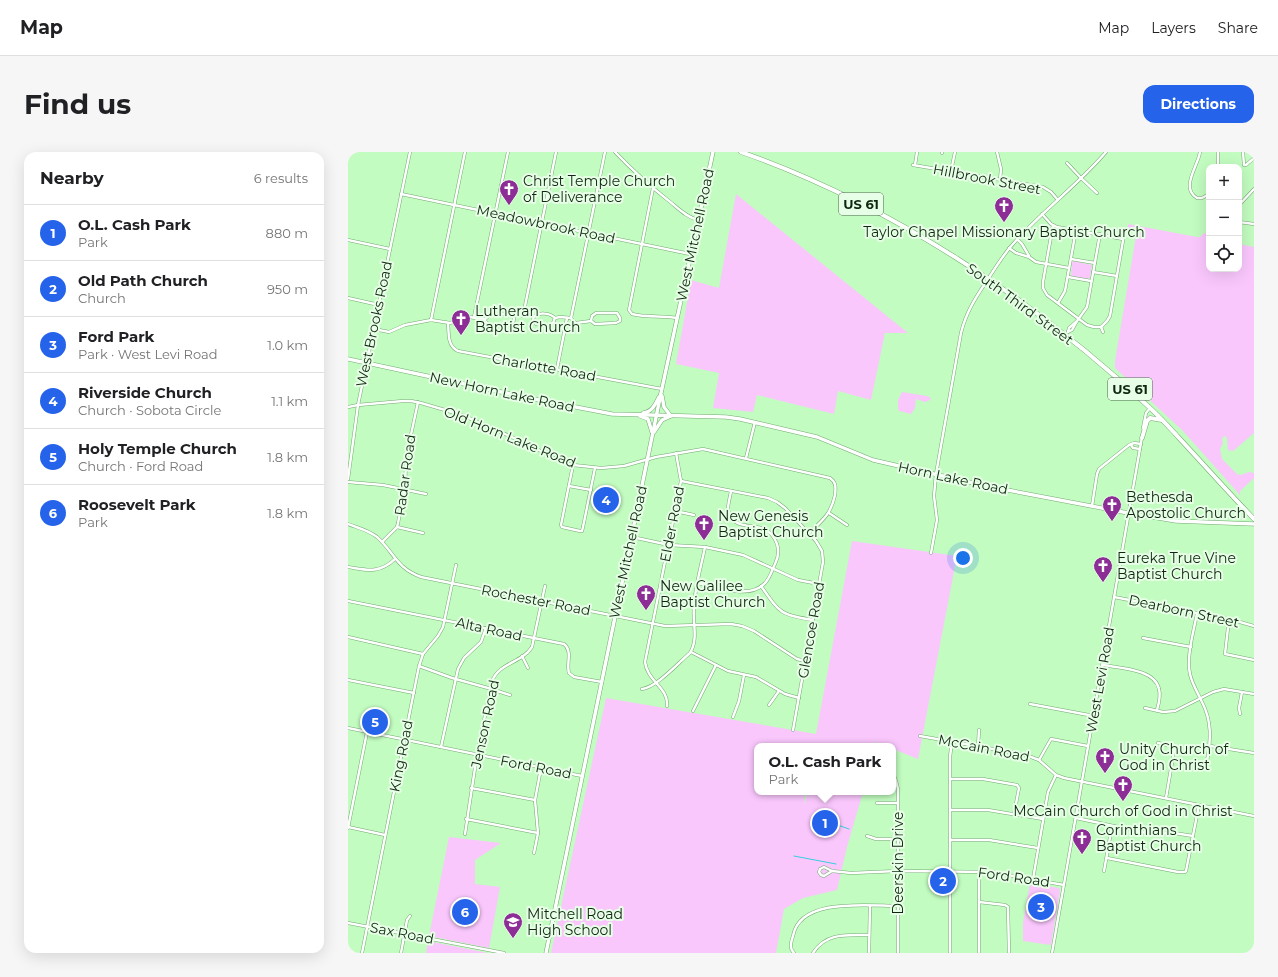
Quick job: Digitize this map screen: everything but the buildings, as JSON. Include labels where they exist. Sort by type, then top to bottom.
[{"type":"highway","name":"South Third Street","points":[[741,152],[809,180],[870,209],[918,235],[988,279],[1067,334],[1150,408],[1254,519]]},
{"type":"highway","points":[[1142,438],[1147,420],[1150,418],[1162,421]]},
{"type":"main road","name":"West Mitchell Road","points":[[546,953],[690,254],[713,152]]},
{"type":"main road","name":"New Horn Lake Road","points":[[348,359],[542,401],[612,414],[657,415]]},
{"type":"main road","points":[[635,415],[651,410],[662,391]]},
{"type":"main road","points":[[653,435],[661,421],[671,416],[664,408],[662,391]]},
{"type":"main road","points":[[635,415],[648,419],[653,435]]},
{"type":"main road","name":"Horn Lake Road","points":[[657,415],[726,417],[755,422],[818,437],[873,460],[986,486],[1128,513],[1176,521],[1254,524]]},
{"type":"street","name":"West Brooks Road","points":[[348,480],[358,405],[410,152]]},
{"type":"street","points":[[431,320],[465,152]]},
{"type":"street","points":[[474,317],[508,152]]},
{"type":"street","points":[[523,316],[556,152]]},
{"type":"street","points":[[571,318],[605,152]]},
{"type":"street","points":[[615,152],[632,170],[687,216],[698,220]]},
{"type":"street","name":"Hillbrook Street","points":[[917,152],[914,165],[1043,187],[1053,194],[1058,200]]},
{"type":"street","points":[[951,171],[955,152]]},
{"type":"street","points":[[997,152],[1001,169],[1000,180]]},
{"type":"street","points":[[931,553],[937,520],[934,496],[936,474],[963,325],[973,300],[1009,248],[1017,239],[1106,152]]},
{"type":"street","points":[[1200,152],[1192,173],[1190,188],[1192,193],[1197,198],[1202,198],[1206,196]]},
{"type":"street","points":[[1218,152],[1218,164]]},
{"type":"street","points":[[1243,152],[1244,165],[1254,158]]},
{"type":"street","points":[[1067,163],[1097,193]]},
{"type":"street","points":[[653,188],[629,305],[630,311],[632,314],[644,317],[665,316],[677,318]]},
{"type":"street","points":[[1242,202],[1254,189]]},
{"type":"street","name":"Meadowbrook Road","points":[[401,194],[690,254]]},
{"type":"street","points":[[1042,214],[1053,225],[1123,239]]},
{"type":"street","points":[[1242,222],[1254,224]]},
{"type":"street","points":[[1053,225],[1043,288],[1047,295],[1078,320],[1089,326],[1101,327],[1110,316],[1125,229]]},
{"type":"street","points":[[1058,303],[1065,292],[1076,230]]},
{"type":"street","points":[[1067,334],[1069,328],[1078,320],[1087,307],[1100,234]]},
{"type":"street","points":[[1017,239],[1022,244],[1029,257]]},
{"type":"street","points":[[348,240],[390,249]]},
{"type":"street","points":[[1009,248],[1029,257],[1036,262],[1069,268]]},
{"type":"street","points":[[1021,254],[1024,249]]},
{"type":"street","points":[[1071,258],[1095,263]]},
{"type":"street","points":[[1093,272],[1117,276]]},
{"type":"street","points":[[1068,277],[1091,281]]},
{"type":"street","points":[[348,298],[379,305]]},
{"type":"street","points":[[555,318],[553,323],[550,324],[536,324],[533,320],[534,316],[538,314],[550,314],[555,318],[571,318],[573,321],[578,323],[591,321],[595,324],[616,323],[619,322],[620,318],[617,312],[596,313],[593,315],[591,321]]},
{"type":"street","points":[[374,329],[389,332],[405,325],[431,320],[448,323],[469,317],[484,320],[486,324],[490,326],[511,324],[514,319],[512,315],[508,314],[489,315],[484,320]]},
{"type":"street","points":[[556,369],[567,318]]},
{"type":"street","name":"Charlotte Road","points":[[448,323],[450,342],[452,347],[456,350],[662,391]]},
{"type":"street","points":[[1101,327],[1103,332]]},
{"type":"street","name":"Old Horn Lake Road","points":[[348,407],[410,400],[476,420],[562,462],[596,468],[624,466],[648,459],[703,449],[746,458],[828,478],[834,482],[835,492],[833,505],[829,513]]},
{"type":"street","name":"Radar Road","points":[[382,542],[397,527],[406,490],[406,458],[418,402]]},
{"type":"street","name":"West Levi Road","points":[[1052,953],[1103,665],[1128,513],[1146,413],[1150,408]]},
{"type":"street","points":[[746,458],[755,422]]},
{"type":"street","points":[[1092,506],[1099,469],[1129,445],[1134,443],[1141,444]]},
{"type":"street","points":[[1131,445],[1133,448],[1140,449]]},
{"type":"street","name":"Elder Road","points":[[667,706],[666,696],[648,674],[645,662],[681,481],[676,453]]},
{"type":"street","points":[[573,465],[561,525],[562,527],[582,531],[596,468]]},
{"type":"street","points":[[348,480],[426,494]]},
{"type":"street","name":"Glencoe Road","points":[[681,481],[770,499],[777,502],[820,545],[823,553],[823,562],[793,730]]},
{"type":"street","points":[[569,486],[591,490]]},
{"type":"street","points":[[698,583],[742,592],[751,591],[761,586],[768,578],[773,568],[778,554],[775,539],[765,529],[738,523],[732,518],[728,509],[731,491]]},
{"type":"street","points":[[675,512],[694,515]]},
{"type":"street","points":[[809,534],[829,513],[847,525]]},
{"type":"street","name":"Rochester Road","points":[[348,524],[368,532],[382,542],[395,559],[404,568],[415,575],[669,627],[731,624],[745,627],[759,634],[797,659],[805,661]]},
{"type":"street","points":[[397,527],[423,533]]},
{"type":"street","points":[[632,537],[668,545],[705,547],[747,556],[800,581],[819,584]]},
{"type":"street","points":[[642,689],[656,683],[691,652],[695,642],[694,606],[705,547]]},
{"type":"street","points":[[348,567],[376,570],[385,567],[395,559]]},
{"type":"street","name":"King Road","points":[[362,953],[419,666],[423,654],[440,634],[445,620],[456,565]]},
{"type":"street","name":"Jenson Road","points":[[464,834],[490,688],[498,671],[531,649],[535,638],[545,586]]},
{"type":"street","points":[[761,586],[776,607],[782,612],[791,616],[813,620]]},
{"type":"street","name":"Dearborn Street","points":[[1114,597],[1230,619],[1254,626]]},
{"type":"street","name":"Alta Road","points":[[348,601],[564,644],[569,650],[567,668],[569,673],[574,677],[602,682]]},
{"type":"street","points":[[1197,613],[1189,661],[1190,674],[1206,710],[1209,721],[1210,746],[1207,761]]},
{"type":"street","points":[[1230,619],[1225,654],[1254,660]]},
{"type":"street","points":[[442,747],[458,669],[464,658],[482,642],[486,628]]},
{"type":"street","points":[[348,637],[423,654]]},
{"type":"street","points":[[1143,638],[1191,647]]},
{"type":"street","points":[[691,652],[730,672],[760,679],[787,695],[799,698]]},
{"type":"street","points":[[522,656],[528,668]]},
{"type":"street","points":[[693,711],[716,665]]},
{"type":"street","points":[[1103,665],[1143,673],[1152,677],[1158,684],[1160,690],[1157,710]]},
{"type":"street","points":[[419,666],[455,679],[510,695]]},
{"type":"street","points":[[733,717],[739,701],[744,675]]},
{"type":"street","points":[[348,680],[414,693]]},
{"type":"street","points":[[1145,708],[1168,712],[1175,711],[1221,690],[1254,694]]},
{"type":"street","points":[[769,705],[779,691]]},
{"type":"street","points":[[1240,714],[1239,708],[1242,692]]},
{"type":"street","points":[[1030,704],[1094,716]]},
{"type":"street","name":"Ford Road","points":[[348,728],[582,776]]},
{"type":"street","points":[[978,746],[979,730]]},
{"type":"street","points":[[367,732],[348,828],[385,835]]},
{"type":"street","name":"McCain Road","points":[[920,736],[1023,754],[1039,760],[1056,775],[1061,777],[1254,816]]},
{"type":"street","points":[[1039,760],[1051,739],[1088,746]]},
{"type":"street","points":[[950,953],[950,754],[952,741]]},
{"type":"street","points":[[1158,743],[1172,746],[1174,750],[1166,798]]},
{"type":"street","points":[[1210,746],[1254,753]]},
{"type":"street","points":[[534,853],[538,833],[535,800],[541,768]]},
{"type":"street","points":[[1033,879],[1048,792],[1056,775]]},
{"type":"street","points":[[950,779],[982,779],[1017,785],[1018,788],[1014,814]]},
{"type":"street","name":"Deerskin Drive","points":[[896,782],[898,803],[898,953]]},
{"type":"street","points":[[471,788],[535,800]]},
{"type":"street","points":[[877,803],[898,803]]},
{"type":"street","points":[[1107,858],[1178,872],[1186,872],[1199,806]]},
{"type":"street","points":[[950,810],[989,810],[1043,819]]},
{"type":"street","points":[[1076,818],[1151,834],[1176,833],[1193,836]]},
{"type":"street","points":[[466,819],[538,833]]},
{"type":"street","points":[[1104,871],[1112,826]]},
{"type":"street","points":[[867,836],[876,839],[898,839]]},
{"type":"street","points":[[950,840],[991,840],[1038,848]]},
{"type":"street","name":"Ford Road","points":[[832,871],[824,876],[819,872],[820,869],[824,867],[832,871],[843,872],[979,871],[994,872],[1064,885]]},
{"type":"street","points":[[979,871],[979,953]]},
{"type":"street","points":[[979,902],[1005,905],[1008,907],[1009,953]]},
{"type":"street","points":[[869,953],[870,906]]},
{"type":"street","points":[[794,953],[791,947],[794,932],[799,922],[807,915],[832,907],[898,906]]},
{"type":"street","points":[[400,953],[407,920],[410,916]]},
{"type":"street","name":"Sax Road","points":[[348,923],[504,953]]},
{"type":"street","points":[[813,953],[821,944],[834,937],[870,936]]},
{"type":"shaded area","points":[[736,194],[908,333],[885,333],[871,400],[838,391],[834,414],[757,395],[753,412],[713,408],[719,373],[676,364],[691,280],[719,288]]},
{"type":"shaded area","points":[[1128,224],[1197,237],[1206,233],[1206,272],[1242,272],[1242,245],[1254,247],[1254,433],[1233,451],[1228,450],[1227,438],[1225,436],[1222,439],[1223,443],[1220,449],[1222,459],[1237,474],[1241,475],[1249,472],[1254,473],[1254,478],[1240,491],[1240,495],[1183,431],[1115,368],[1137,230],[1128,228]]},
{"type":"shaded area","points":[[1073,261],[1092,265],[1090,278],[1087,279],[1071,276]]},
{"type":"shaded area","points":[[902,392],[931,398],[925,402],[916,399],[915,408],[911,414],[899,411],[898,409],[898,400]]},
{"type":"shaded area","points":[[852,541],[957,556],[918,759],[896,750],[896,743],[754,743],[754,795],[805,795],[804,805],[807,795],[862,795],[847,847],[837,890],[803,898],[784,909],[776,953],[551,953],[606,698],[816,734]]},
{"type":"shaded area","points":[[449,837],[501,843],[475,860],[475,884],[500,887],[489,948],[429,936]]},
{"type":"shaded area","points":[[1030,883],[1059,888],[1060,891],[1051,945],[1023,941],[1023,923]]},
{"type":"shaded area","points":[[428,941],[488,953],[426,953]]},
{"type":"waterway","points":[[817,819],[824,820]]},
{"type":"waterway","points":[[826,821],[849,829]]},
{"type":"waterway","points":[[794,856],[836,864]]},
{"type":"place","name":"Christ Temple Church of Deliverance","points":[[509,206]]},
{"type":"place","name":"Taylor Chapel Missionary Baptist Church","points":[[1004,223]]},
{"type":"place","name":"Lutheran Baptist Church","points":[[461,336]]},
{"type":"place","name":"Riverside Church","points":[[606,500]]},
{"type":"place","name":"Bethesda Apostolic Church","points":[[1112,522]]},
{"type":"place","name":"New Genesis Baptist Church","points":[[704,541]]},
{"type":"place","name":"Eureka True Vine Baptist Church","points":[[1103,583]]},
{"type":"place","name":"New Galilee Baptist Church","points":[[646,611]]},
{"type":"place","name":"Holy Temple Church","points":[[375,722]]},
{"type":"place","name":"Unity Church of God in Christ","points":[[1105,774]]},
{"type":"place","name":"McCain Church of God in Christ","points":[[1123,802]]},
{"type":"place","name":"O.L. Cash Park","points":[[825,823]]},
{"type":"place","name":"Corinthians Baptist Church","points":[[1082,855]]},
{"type":"place","name":"Old Path Church","points":[[943,881]]},
{"type":"place","name":"Ford Park","points":[[1041,907]]},
{"type":"place","name":"Roosevelt Park","points":[[465,912]]},
{"type":"place","name":"Mitchell Road High School","points":[[513,939]]}]
